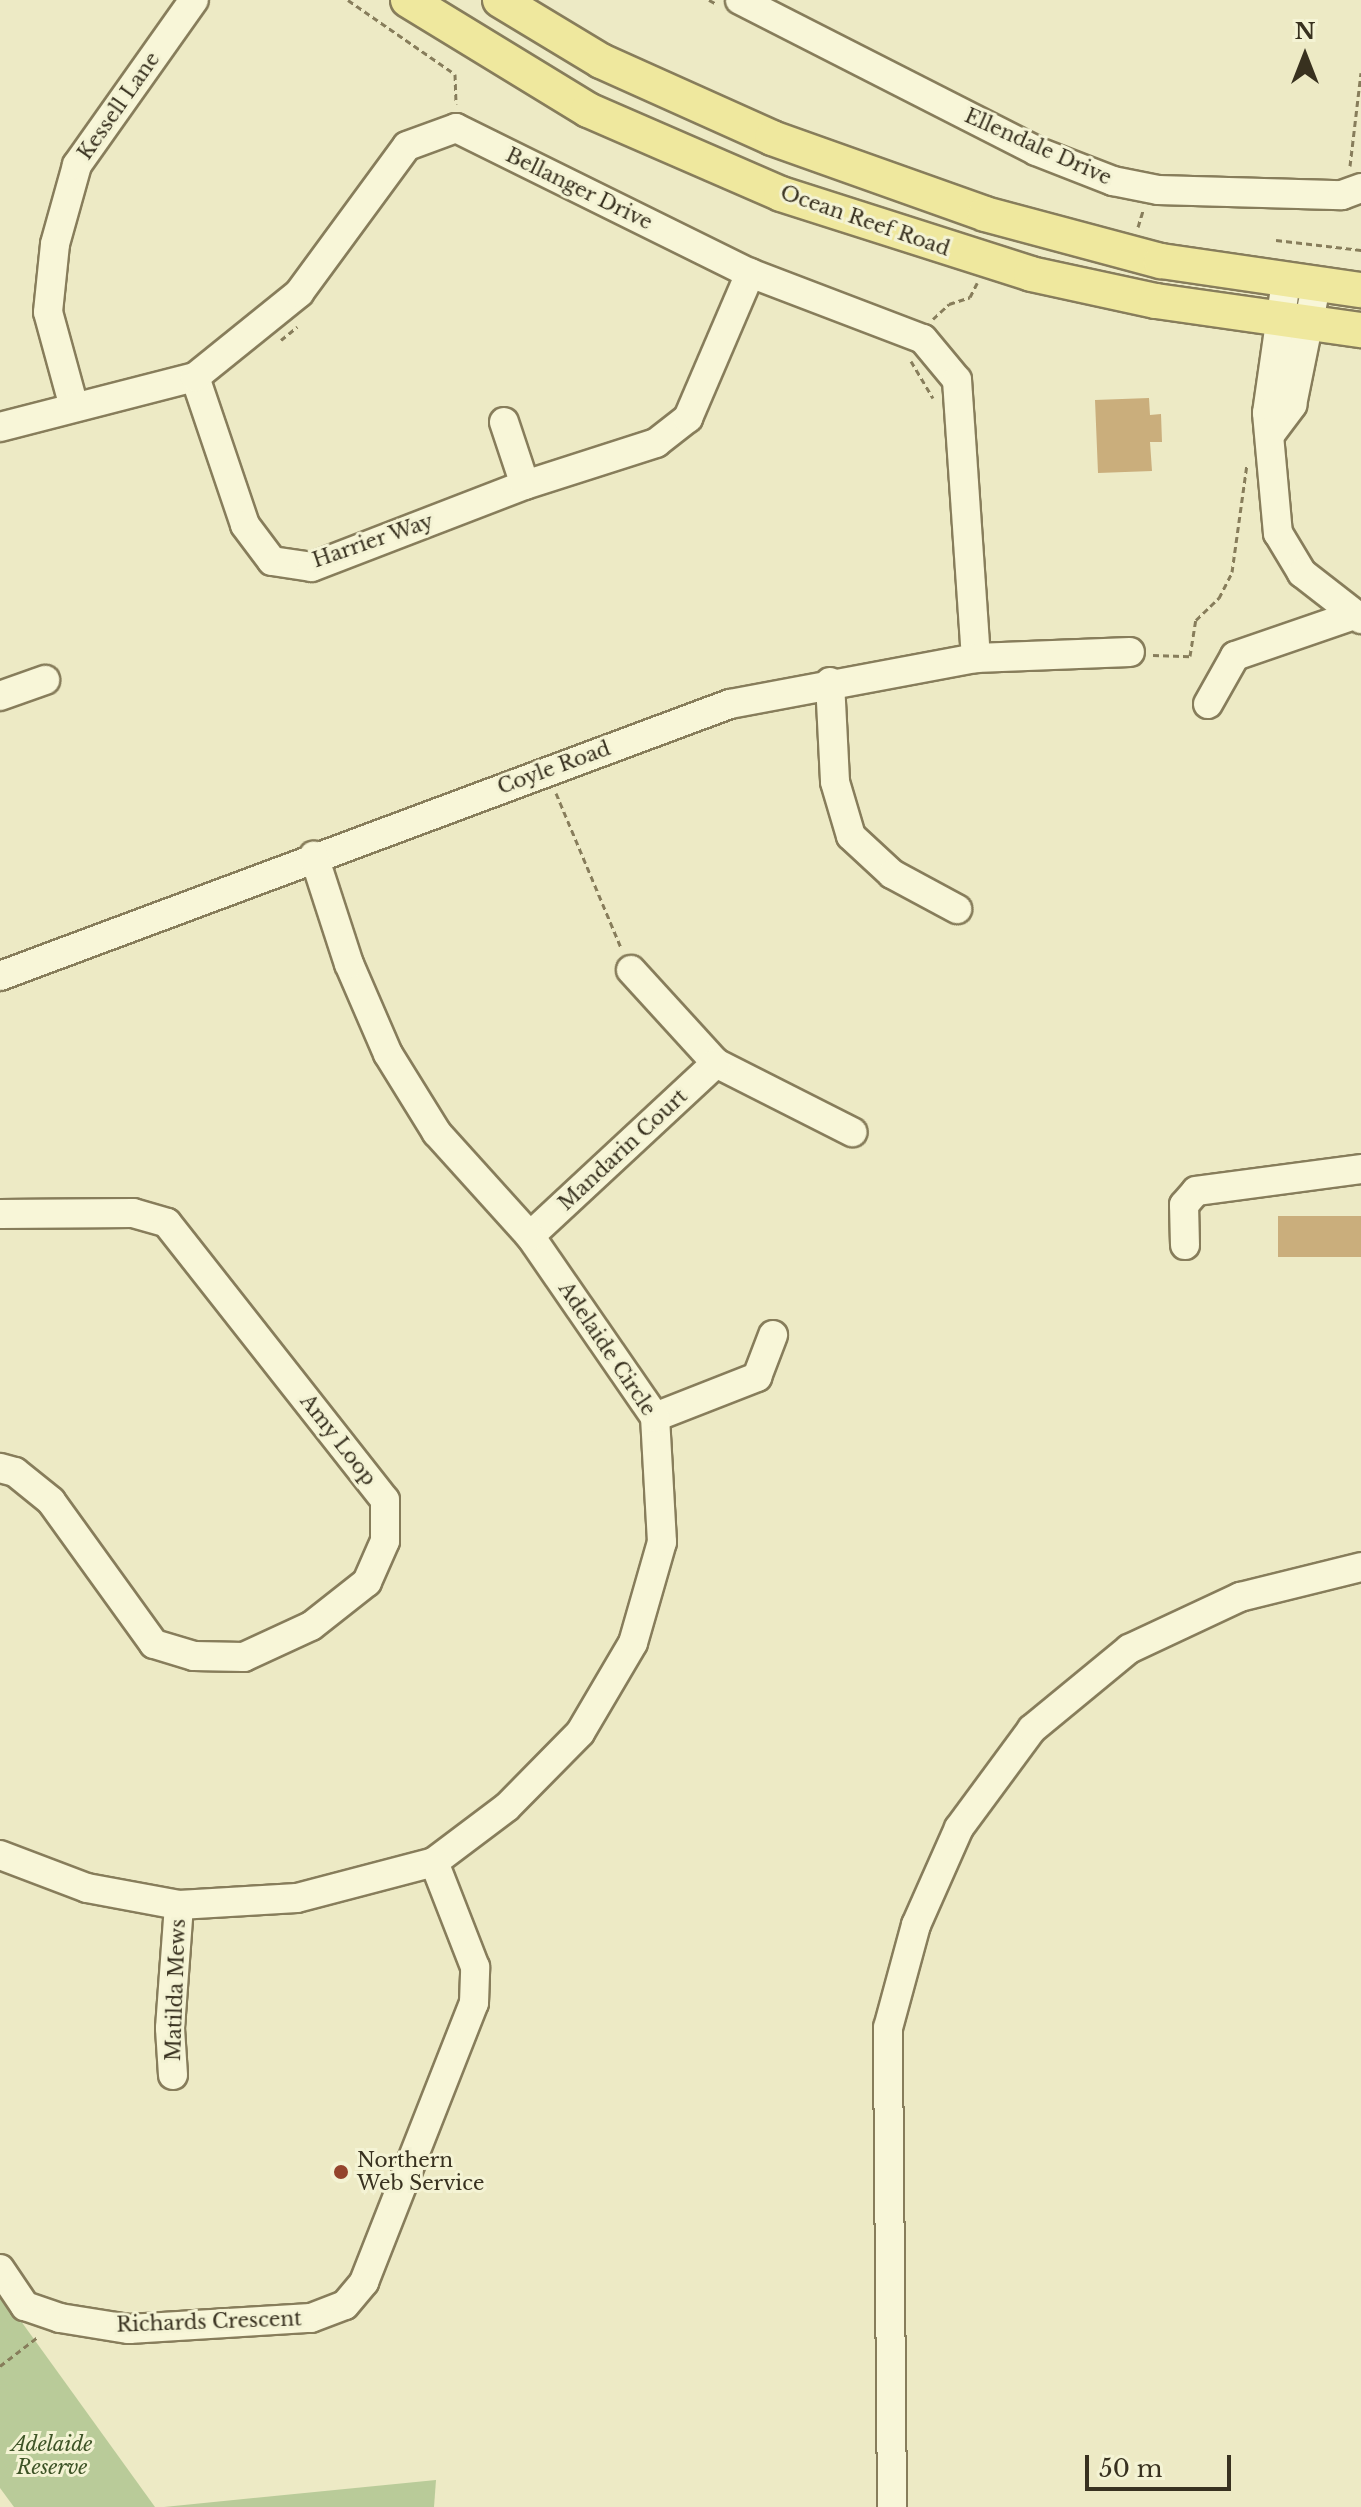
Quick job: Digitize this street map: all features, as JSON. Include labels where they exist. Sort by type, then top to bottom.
[{"type":"main road","name":"Ocean Reef Road","points":[[408,0],[588,110],[781,194],[1031,274],[1295,323],[1361,330]]},
{"type":"main road","points":[[500,0],[601,61],[772,138],[985,214],[1161,261],[1301,284],[1361,290]]},
{"type":"street","name":"Kessell Lane","points":[[74,407],[48,312],[55,244],[77,165],[194,0]]},
{"type":"street","name":"Ellendale Drive","points":[[740,0],[1036,151],[1113,181],[1158,190],[1342,195],[1361,188]]},
{"type":"street","points":[[0,427],[195,377],[299,293],[407,146],[456,128]]},
{"type":"street","name":"Bellanger Drive","points":[[456,128],[750,273],[923,339],[957,380],[976,658]]},
{"type":"street","name":"Harrier Way","points":[[195,377],[245,525],[272,561],[312,567],[525,485],[656,443],[688,418],[750,273]]},
{"type":"street","points":[[1301,284],[1295,323],[1292,405],[1272,432],[1278,533],[1302,573],[1358,617]]},
{"type":"street","points":[[504,422],[525,485]]},
{"type":"street","points":[[1208,704],[1235,656],[1358,617]]},
{"type":"street","name":"Coyle Road","points":[[0,976],[314,856],[730,704],[830,682],[976,658],[1130,652]]},
{"type":"street","points":[[0,696],[45,680]]},
{"type":"street","points":[[830,682],[835,782],[851,836],[892,874],[957,909]]},
{"type":"street","name":"Adelaide Circle","points":[[0,1857],[87,1888],[179,1905],[297,1898],[434,1862],[507,1807],[580,1733],[633,1643],[662,1542],[655,1417],[530,1236],[437,1133],[388,1054],[349,964],[314,856]]},
{"type":"street","points":[[631,970],[716,1063],[852,1132]]},
{"type":"street","name":"Mandarin Court","points":[[530,1236],[716,1063]]},
{"type":"street","points":[[1185,1245],[1184,1205],[1196,1191],[1361,1169]]},
{"type":"street","name":"Amy Loop","points":[[0,1214],[133,1213],[167,1223],[385,1500],[385,1541],[367,1582],[311,1626],[244,1657],[194,1656],[154,1644],[51,1501],[15,1472],[0,1468]]},
{"type":"street","points":[[655,1417],[757,1377],[773,1335]]},
{"type":"street","points":[[892,2507],[888,2028],[916,1925],[959,1828],[1032,1729],[1129,1649],[1240,1597],[1361,1567]]},
{"type":"street","name":"Richards Crescent","points":[[0,2269],[25,2306],[60,2318],[129,2329],[311,2318],[345,2305],[364,2282],[474,2003],[475,1967],[434,1862]]},
{"type":"street","name":"Matilda Mews","points":[[173,2075],[170,2028],[179,1905]]},
{"type":"path","points":[[348,0],[455,74],[456,128]]},
{"type":"path","points":[[1336,171],[1349,168],[1357,141],[1361,73]]},
{"type":"path","points":[[1276,240],[1361,250]]},
{"type":"path","points":[[923,339],[910,364],[936,410]]},
{"type":"path","points":[[1130,652],[1190,656],[1196,620],[1219,598],[1232,572],[1247,462]]},
{"type":"path","points":[[547,771],[631,970]]},
{"type":"path","points":[[0,2366],[60,2318]]},
{"type":"green space","name":"Adelaide Reserve","points":[[0,2292],[155,2507],[14,2507],[0,2488]]},
{"type":"green space","points":[[436,2480],[434,2507],[164,2507]]},
{"type":"building","points":[[1149,398],[1150,415],[1161,414],[1162,442],[1150,442],[1152,471],[1098,473],[1095,400]]},
{"type":"building","points":[[1278,1216],[1361,1216],[1361,1257],[1278,1257]]},
{"type":"place","name":"Northern Web Service","points":[[341,2172]]}]
